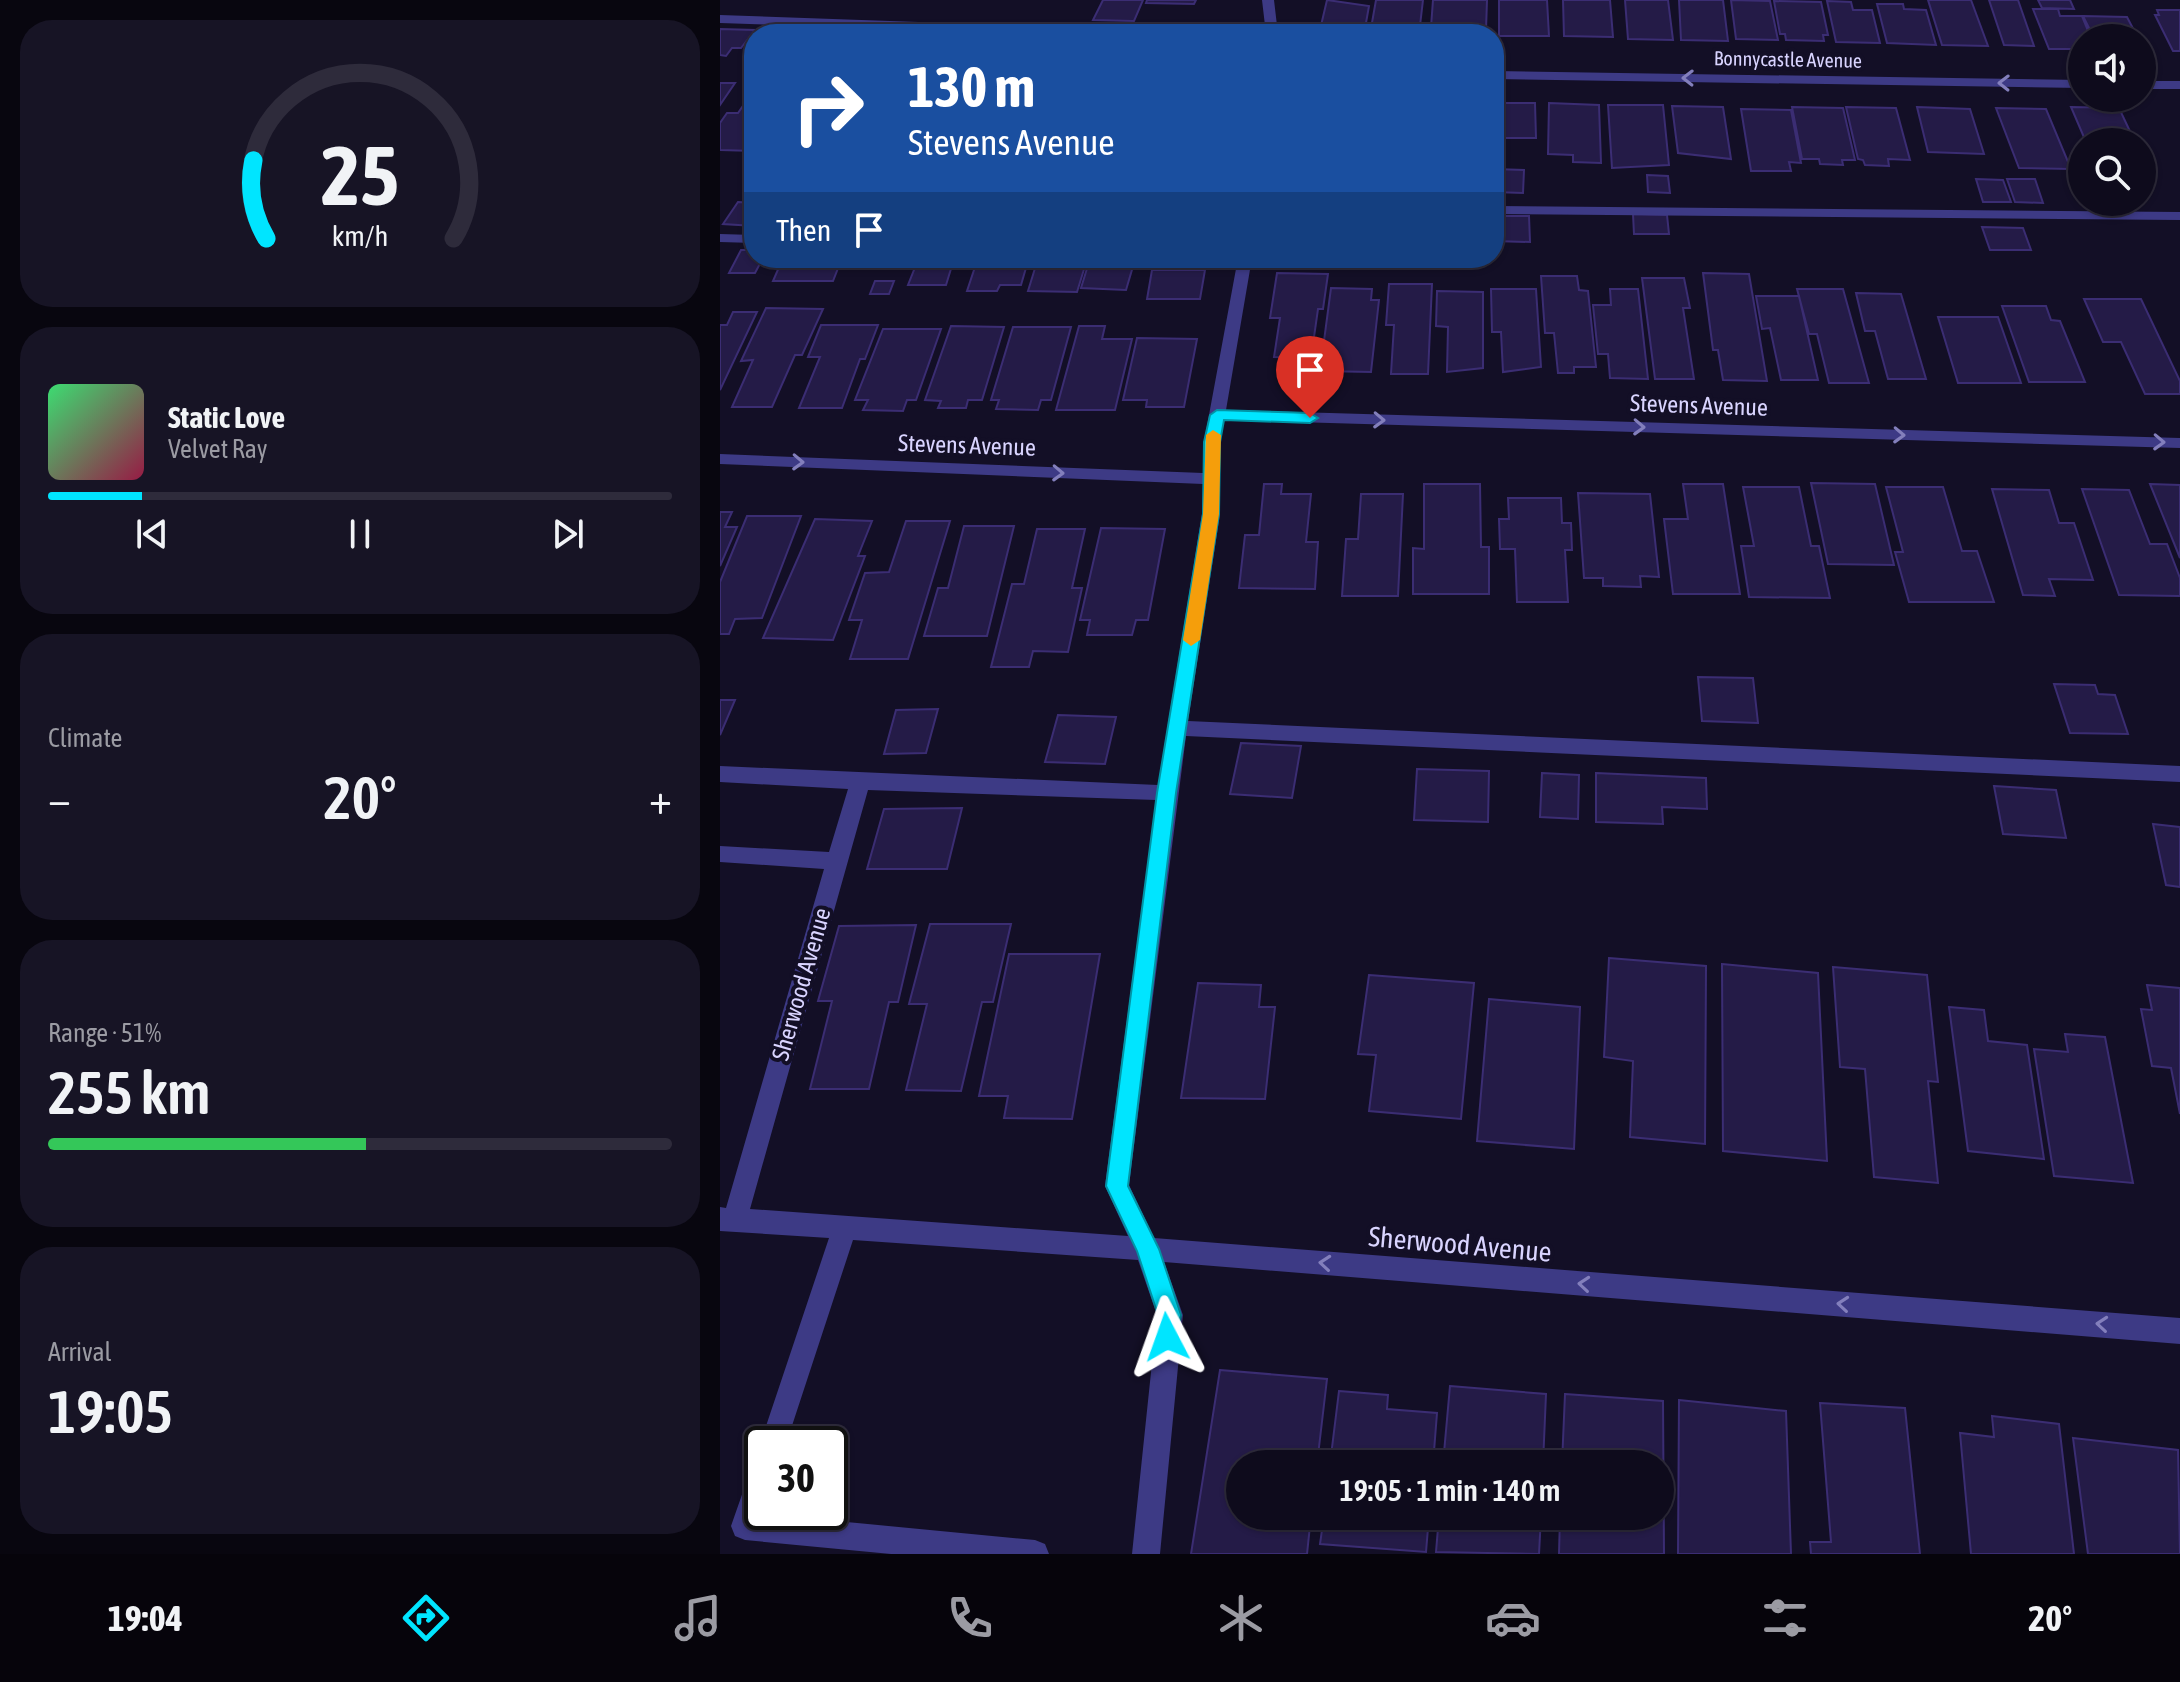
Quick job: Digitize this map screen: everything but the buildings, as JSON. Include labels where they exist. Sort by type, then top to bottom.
[{"type":"street","points":[[1268,0],[1271,24]]},
{"type":"street","points":[[720,19],[862,24]]},
{"type":"street","name":"Bonnycastle Avenue","points":[[1504,75],[2068,84]]},
{"type":"street","points":[[2156,85],[2180,85]]},
{"type":"street","points":[[1504,210],[2180,216]]},
{"type":"street","points":[[720,238],[744,239]]},
{"type":"street","points":[[1146,1554],[1170,1315],[1147,1249],[1117,1186],[1167,793],[1211,514],[1212,442],[1243,268]]},
{"type":"street","name":"Stevens Avenue","points":[[1217,415],[2180,443]]},
{"type":"street","name":"Stevens Avenue","points":[[720,459],[1212,479]]},
{"type":"street","points":[[1177,728],[2180,774]]},
{"type":"street","points":[[720,774],[1167,793]]},
{"type":"street","name":"Sherwood Avenue","points":[[860,782],[727,1220],[1147,1249],[2180,1331]]},
{"type":"street","points":[[720,854],[837,861]]},
{"type":"street","points":[[779,1426],[845,1228]]},
{"type":"street","points":[[786,1530],[1035,1554]]},
{"type":"slow traffic","points":[[1191,640],[1211,514],[1213,435]]},
{"type":"route","points":[[1167,1337],[1170,1315],[1147,1249],[1117,1186],[1167,793],[1211,514],[1212,442],[1217,415],[1310,418]]}]
